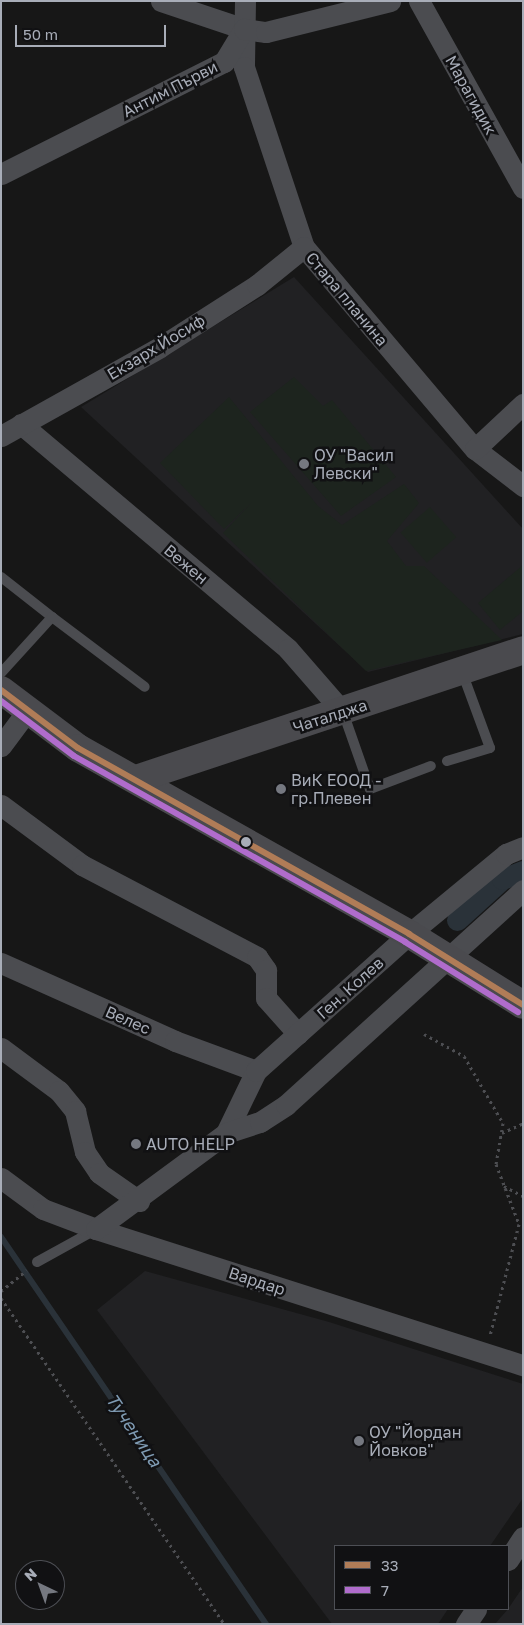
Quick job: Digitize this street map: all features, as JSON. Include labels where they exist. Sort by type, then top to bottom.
[{"type":"street","points":[[161,1],[244,29],[266,32],[390,1]]},
{"type":"street","name":"Стара планина","points":[[245,1],[244,67],[304,248],[476,449],[523,486]]},
{"type":"street","name":"Марагидик","points":[[419,1],[523,188]]},
{"type":"street","name":"Антим Първи","points":[[1,174],[224,62],[244,29]]},
{"type":"street","name":"Екзарх Йосиф","points":[[1,436],[160,347],[257,285],[304,248]]},
{"type":"street","points":[[476,449],[514,422],[523,404]]},
{"type":"street","name":"Вежен","points":[[21,424],[288,649],[343,712]]},
{"type":"street","name":"Чаталджа","points":[[136,780],[523,650]]},
{"type":"street","points":[[1,690],[78,748],[409,934],[523,1005]]},
{"type":"street","points":[[1,746],[27,711]]},
{"type":"street","points":[[1,805],[82,865],[256,957],[266,970],[266,998],[298,1034]]},
{"type":"street","name":"Ген. Колев","points":[[226,1133],[256,1071],[409,934],[506,854],[523,847]]},
{"type":"street","name":"Ген. Колев","points":[[96,1229],[139,1201],[226,1133],[260,1122],[286,1105],[445,958],[523,890]]},
{"type":"street","name":"Велес","points":[[1,963],[175,1041],[256,1071]]},
{"type":"street","points":[[1,1048],[59,1091],[75,1111],[85,1152],[99,1173],[139,1201]]},
{"type":"street","name":"Вардар","points":[[1,1178],[43,1209],[96,1229],[523,1365]]},
{"type":"street","points":[[509,1558],[523,1537]]},
{"type":"street","points":[[466,1624],[475,1610]]},
{"type":"lane","points":[[1,576],[52,618],[145,687]]},
{"type":"lane","points":[[1,673],[52,618]]},
{"type":"lane","points":[[447,761],[490,748],[462,671]]},
{"type":"lane","points":[[343,712],[370,788],[430,766]]},
{"type":"lane","points":[[37,1262],[96,1229]]},
{"type":"path","points":[[424,1034],[464,1056],[500,1112],[502,1133],[496,1164],[519,1224],[485,1354]]},
{"type":"path","points":[[502,1133],[523,1123]]},
{"type":"path","points":[[504,1186],[523,1196]]},
{"type":"path","points":[[1,1291],[17,1277]]},
{"type":"path","points":[[1,1298],[224,1624]]},
{"type":"shaded area","name":"ОУ \"Васил Левски\"","points":[[294,277],[523,529],[523,634],[368,672],[81,407]]},
{"type":"shaded area","points":[[294,377],[323,406],[332,400],[396,477],[341,516],[250,412]]},
{"type":"shaded area","points":[[229,397],[318,506],[342,525],[404,484],[419,503],[387,541],[406,566],[424,566],[502,640],[366,671],[223,533],[252,502],[224,529],[160,463]]},
{"type":"shaded area","points":[[430,507],[456,537],[427,563],[401,533]]},
{"type":"shaded area","points":[[523,565],[523,611],[500,630],[478,603]]},
{"type":"shaded area","name":"ОУ \"Йордан Йовков\"","points":[[145,1271],[329,1322],[523,1384],[523,1498],[491,1545],[334,1545],[334,1610],[447,1610],[438,1624],[332,1624],[97,1310]]},
{"type":"shaded area","points":[[523,1587],[523,1624],[495,1624],[509,1610]]},
{"type":"waterway","points":[[457,920],[502,879],[523,871]]},
{"type":"waterway","name":"Тученица","points":[[1,1237],[266,1624]]},
{"type":"transit line","name":"33","points":[[1,690],[78,748],[409,934],[523,1005]]},
{"type":"transit line","name":"7","points":[[1,701],[74,756],[405,942],[518,1012]]},
{"type":"place","name":"ОУ \"Васил Левски\"","points":[[304,464]]},
{"type":"place","name":"ВиК ЕООД - гр.Плевен","points":[[281,789]]},
{"type":"place","name":"AUTO HELP","points":[[136,1144]]},
{"type":"place","name":"ОУ \"Йордан Йовков\"","points":[[359,1441]]}]
